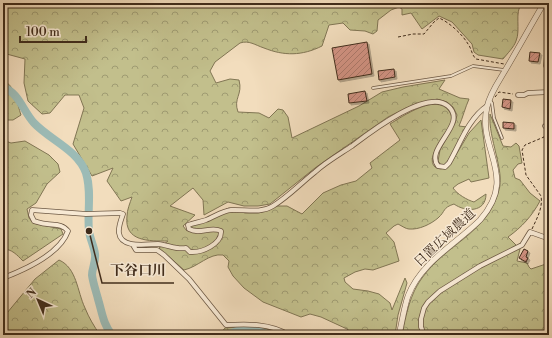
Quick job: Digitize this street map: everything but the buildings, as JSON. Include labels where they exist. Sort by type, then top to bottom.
[{"type":"street","name":"日置広域農道","points":[[399,335],[409,295],[416,281],[433,260],[480,220],[494,197],[497,188],[497,178],[487,131],[485,116],[487,106],[489,99],[544,3]]},
{"type":"street","points":[[546,55],[546,66],[549,67]]},
{"type":"street","points":[[518,95],[549,92]]},
{"type":"street","points":[[133,245],[160,244],[182,249],[186,248],[190,252],[206,249],[219,239],[222,234],[221,231],[216,229],[194,232],[189,229],[188,225],[230,210],[256,211],[273,206],[315,171],[389,119],[425,104],[440,103],[447,105],[453,113],[453,123],[437,150],[435,158],[438,166],[445,167],[478,115],[487,106]]},
{"type":"street","points":[[3,278],[17,273],[52,252],[67,236],[68,231],[64,226],[45,224],[34,220],[31,215],[32,210],[86,214],[120,213],[122,214],[118,231],[122,239],[133,245],[136,250],[157,250],[164,255],[189,279],[226,325],[254,324],[271,328],[289,335]]},
{"type":"street","points":[[427,335],[423,332],[421,327],[421,319],[424,308],[440,291],[480,266],[522,245],[530,232],[547,238],[549,232]]},
{"type":"lane","points":[[373,88],[443,77],[455,74],[473,66],[507,68]]},
{"type":"lane","points":[[489,99],[492,104],[494,118],[502,138]]},
{"type":"path","points":[[398,37],[413,34],[424,34],[439,18],[452,26],[469,45],[473,56],[480,60],[507,68]]},
{"type":"path","points":[[489,99],[494,99],[499,92],[518,95]]},
{"type":"path","points":[[530,232],[540,209],[541,196],[526,175],[522,150],[525,145],[544,137],[547,125]]},
{"type":"green space","points":[[3,3],[522,3],[518,11],[518,32],[516,41],[503,59],[478,55],[474,52],[472,44],[452,22],[439,16],[422,29],[411,13],[402,15],[402,9],[399,7],[391,10],[378,20],[377,31],[373,34],[365,31],[350,30],[343,23],[329,25],[322,46],[307,52],[286,54],[271,51],[249,42],[240,43],[215,62],[210,71],[216,83],[230,79],[239,80],[240,89],[237,103],[238,112],[259,113],[269,118],[278,109],[283,110],[288,117],[292,138],[359,106],[382,92],[445,80],[439,89],[460,98],[469,99],[459,126],[467,127],[448,161],[445,165],[441,165],[438,161],[440,150],[455,123],[457,115],[453,107],[447,102],[437,99],[406,108],[388,117],[315,168],[270,204],[244,206],[228,202],[204,215],[203,200],[193,188],[170,206],[195,215],[183,226],[187,231],[190,226],[229,208],[245,213],[258,213],[276,206],[287,206],[302,214],[323,193],[341,185],[356,181],[372,168],[370,163],[400,140],[390,124],[420,108],[436,104],[443,106],[449,111],[452,121],[435,151],[432,163],[435,167],[441,169],[450,165],[469,133],[481,120],[489,178],[471,182],[469,179],[453,188],[468,200],[474,202],[486,194],[483,205],[479,208],[469,209],[459,207],[454,204],[450,205],[435,220],[421,228],[408,229],[398,224],[394,226],[386,233],[394,242],[399,261],[373,270],[365,269],[355,272],[344,278],[345,282],[353,289],[379,294],[390,303],[392,310],[405,278],[407,283],[398,315],[395,335],[354,335],[347,329],[321,317],[310,314],[301,317],[263,302],[244,288],[233,276],[228,267],[229,261],[223,255],[213,256],[184,270],[159,248],[168,241],[146,240],[139,238],[129,231],[127,225],[127,214],[132,197],[121,201],[107,181],[113,168],[92,176],[73,144],[84,108],[79,95],[65,95],[50,113],[42,114],[28,101],[24,83],[25,59],[3,53]]},
{"type":"green space","points":[[3,81],[13,90],[21,115],[13,120],[3,120]]},
{"type":"green space","points":[[490,114],[503,146],[511,147],[516,143],[519,146],[522,163],[518,164],[513,170],[515,178],[520,180],[530,193],[540,201],[534,212],[526,221],[508,237],[520,249],[517,261],[527,263],[531,269],[546,264],[549,252],[549,335],[402,335],[411,298],[422,278],[432,266],[476,228],[494,205],[499,190],[500,173],[491,133]]},
{"type":"green space","points":[[3,140],[11,143],[25,141],[49,155],[58,164],[60,172],[47,184],[36,203],[27,209],[29,218],[33,223],[61,229],[63,234],[23,261],[12,251],[3,249]]},
{"type":"green space","points":[[59,260],[70,268],[82,301],[100,335],[3,335],[3,323],[7,313],[35,279]]},
{"type":"green space","points":[[253,326],[268,329],[284,335],[219,335],[225,328]]},
{"type":"waterway","points":[[3,87],[13,93],[30,118],[40,129],[77,158],[86,173],[89,187],[89,231],[95,254],[92,278],[103,318],[112,335]]},
{"type":"waterway","points":[[228,335],[238,330],[254,330],[270,335]]},
{"type":"place","name":"下谷口川","points":[[89,231]]}]
